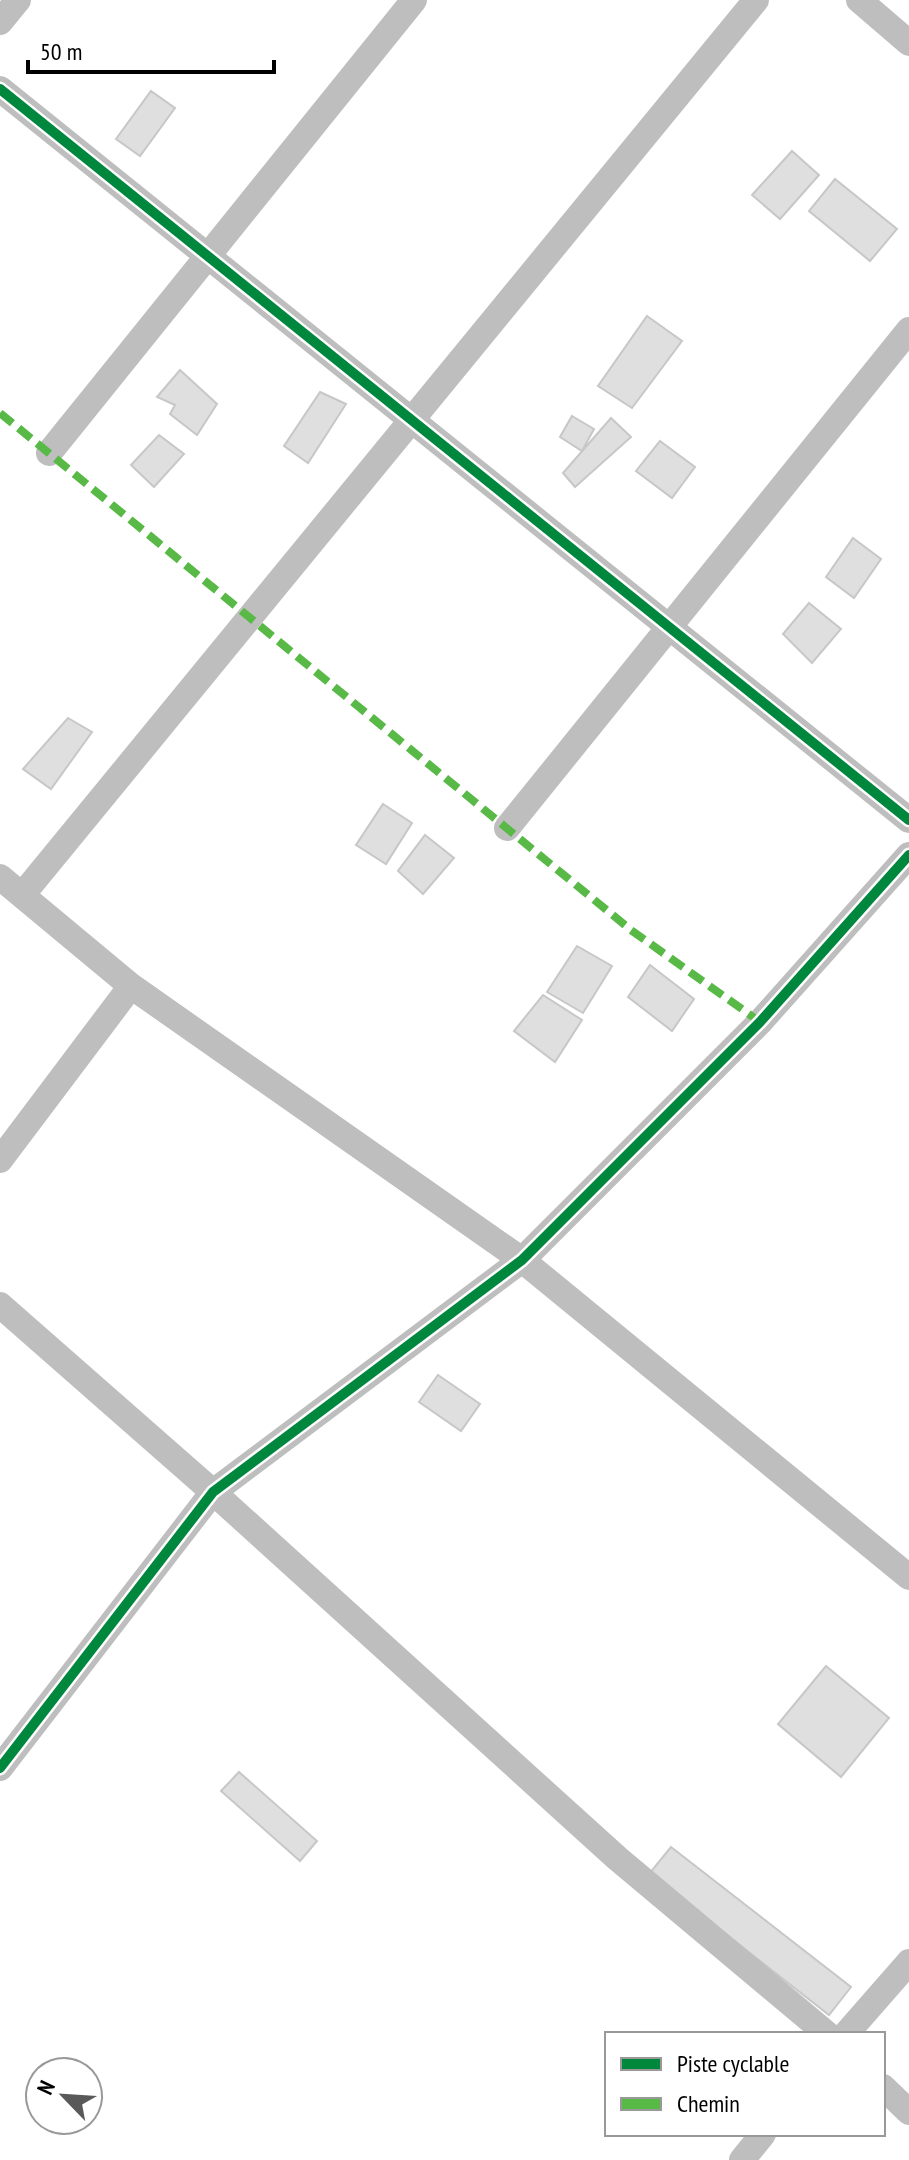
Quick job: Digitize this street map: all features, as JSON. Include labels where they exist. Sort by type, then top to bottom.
[{"type":"street","points":[[0,22],[18,0]]},
{"type":"street","points":[[49,453],[414,0]]},
{"type":"street","points":[[23,894],[756,0]]},
{"type":"street","points":[[859,0],[909,43]]},
{"type":"street","points":[[0,89],[909,820]]},
{"type":"street","points":[[507,828],[909,330]]},
{"type":"street","points":[[0,1768],[213,1492],[522,1260],[760,1022],[909,855]]},
{"type":"street","points":[[0,877],[131,986],[522,1260],[909,1577]]},
{"type":"street","points":[[0,1160],[131,986]]},
{"type":"street","points":[[0,1305],[213,1492],[617,1858],[825,2032]]},
{"type":"street","points":[[848,2032],[909,1962]]},
{"type":"street","points":[[885,2089],[909,2112]]},
{"type":"street","points":[[742,2160],[761,2136]]},
{"type":"building","points":[[151,91],[175,108],[140,156],[116,139]]},
{"type":"building","points":[[792,151],[819,175],[780,219],[752,195]]},
{"type":"building","points":[[835,179],[897,229],[870,261],[809,211]]},
{"type":"building","points":[[647,316],[682,341],[632,408],[598,386]]},
{"type":"building","points":[[180,370],[217,404],[197,435],[170,414],[175,405],[157,397]]},
{"type":"building","points":[[320,392],[346,404],[308,463],[284,446]]},
{"type":"building","points":[[572,416],[594,429],[582,451],[560,437]]},
{"type":"building","points":[[611,418],[631,437],[575,487],[563,473]]},
{"type":"building","points":[[159,435],[184,454],[154,487],[131,465]]},
{"type":"building","points":[[660,441],[695,467],[672,498],[636,471]]},
{"type":"building","points":[[853,538],[881,559],[854,598],[826,577]]},
{"type":"building","points":[[809,603],[841,629],[812,663],[783,634]]},
{"type":"building","points":[[68,718],[92,732],[51,789],[23,769]]},
{"type":"building","points":[[383,804],[412,823],[386,864],[356,845]]},
{"type":"building","points":[[425,835],[454,858],[423,894],[398,871]]},
{"type":"building","points":[[577,946],[612,966],[583,1013],[547,992]]},
{"type":"building","points":[[650,965],[694,999],[672,1031],[628,997]]},
{"type":"building","points":[[543,995],[582,1020],[555,1062],[514,1031]]},
{"type":"building","points":[[438,1375],[480,1404],[461,1431],[419,1402]]},
{"type":"building","points":[[826,1666],[889,1718],[841,1777],[778,1724]]},
{"type":"building","points":[[239,1772],[317,1841],[300,1861],[221,1791]]},
{"type":"building","points":[[671,1847],[851,1987],[829,2015],[649,1874]]},
{"type":"marked path","points":[[0,413],[631,930],[760,1022]]},
{"type":"cycle path","points":[[0,89],[909,820]]},
{"type":"cycle path","points":[[0,1768],[213,1492],[522,1260],[760,1022],[909,855]]}]
